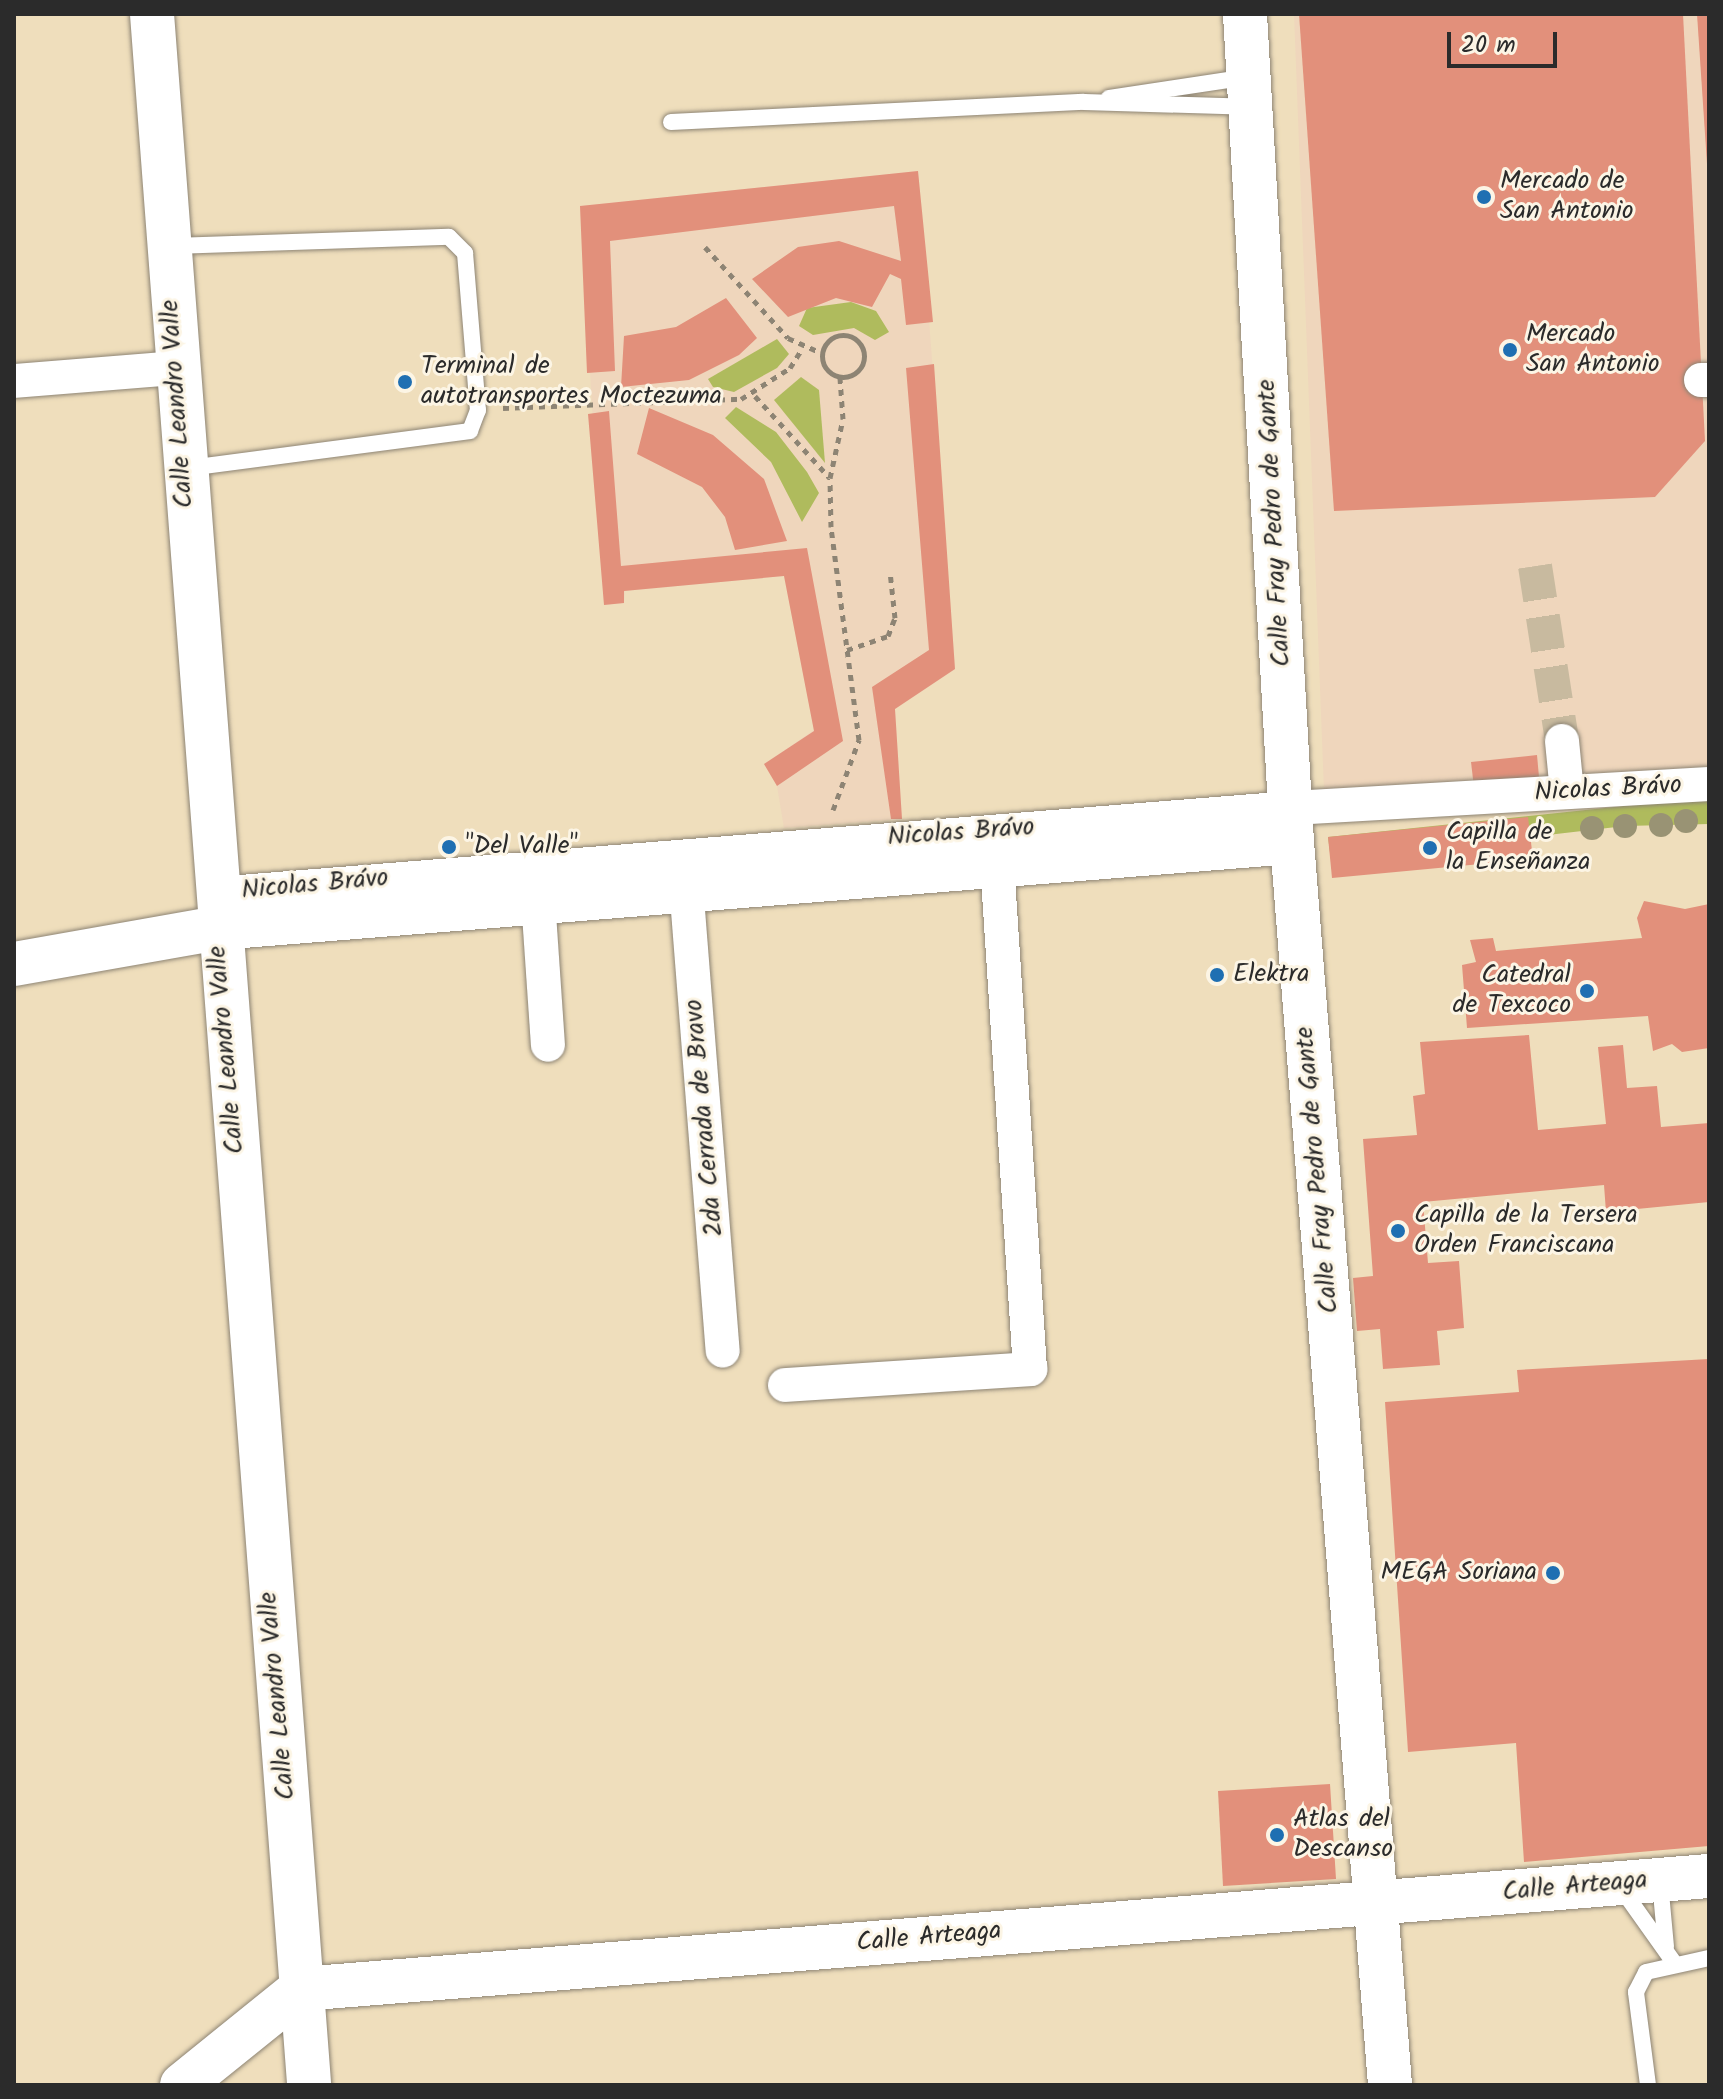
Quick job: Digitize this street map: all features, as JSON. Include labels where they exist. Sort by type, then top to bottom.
[{"type":"main road","name":"Calle Leandro Valle","points":[[152,14],[182,469],[309,2085]]},
{"type":"main road","name":"Calle Fray Pedro de Gante","points":[[1245,14],[1292,825],[1390,2085]]},
{"type":"main road","name":"Nicolas Brávo","points":[[14,964],[216,911],[538,899],[997,863],[1292,825]]},
{"type":"main road","name":"Calle Arteaga","points":[[301,1989],[1709,1876]]},
{"type":"main road","points":[[182,2085],[301,1989]]},
{"type":"street","points":[[14,381],[175,368]]},
{"type":"street","points":[[1562,741],[1567,792]]},
{"type":"street","name":"Nicolas Brávo","points":[[216,911],[838,843],[1292,825],[1567,792],[1709,784]]},
{"type":"street","points":[[785,1385],[1030,1369],[997,863]]},
{"type":"street","name":"2da Cerrada de Bravo","points":[[686,885],[723,1351]]},
{"type":"street","points":[[538,899],[548,1045]]},
{"type":"lane","points":[[671,122],[1250,92]]},
{"type":"lane","points":[[1084,102],[1250,92]]},
{"type":"lane","points":[[167,247],[449,237],[465,253],[478,410],[470,431],[182,469]]},
{"type":"lane","points":[[1639,1882],[1644,1929],[1666,1947]]},
{"type":"lane","points":[[1639,1882],[1675,1964]]},
{"type":"lane","points":[[1648,2085],[1636,1992],[1646,1972],[1709,1958]]},
{"type":"path","points":[[705,247],[802,349],[821,353]]},
{"type":"path","points":[[847,334],[861,343],[865,359],[856,374],[840,378],[825,369],[821,353],[830,338],[847,334]]},
{"type":"path","points":[[478,410],[755,396],[802,349]]},
{"type":"path","points":[[838,843],[832,801],[859,740],[830,478],[843,419],[840,378]]},
{"type":"path","points":[[755,396],[830,478]]},
{"type":"path","points":[[847,650],[888,636],[895,618],[890,571]]},
{"type":"shaded area","name":"Mercado San Antonio","points":[[1294,14],[1709,14],[1709,769],[1324,791]]},
{"type":"shaded area","points":[[918,171],[955,669],[895,709],[902,819],[784,828],[777,786],[764,764],[814,730],[784,576],[625,591],[624,603],[604,605],[580,206]]},
{"type":"green space","points":[[851,302],[876,311],[889,332],[875,340],[854,328],[813,335],[799,326],[807,308]]},
{"type":"green space","points":[[777,339],[789,354],[777,368],[734,392],[713,387],[708,379]]},
{"type":"green space","points":[[801,377],[819,390],[825,463],[774,400]]},
{"type":"green space","points":[[736,407],[776,432],[807,472],[819,493],[802,522],[771,462],[725,418]]},
{"type":"green space","points":[[1709,797],[1709,824],[1625,826],[1331,860],[1328,837]]},
{"type":"building","name":"Mercado San Antonio","points":[[1299,14],[1683,14],[1705,441],[1655,497],[1334,511]]},
{"type":"building","points":[[1697,14],[1709,14],[1709,164],[1707,164]]},
{"type":"building","points":[[918,171],[933,322],[906,325],[901,279],[890,274],[872,307],[836,298],[788,317],[752,279],[798,247],[839,241],[901,261],[894,206],[610,241],[615,371],[587,373],[580,206]]},
{"type":"building","points":[[726,298],[757,338],[739,355],[689,380],[621,387],[624,336],[676,327]]},
{"type":"building","points":[[934,364],[955,669],[895,709],[902,819],[891,819],[872,687],[929,650],[906,368]]},
{"type":"building","points":[[649,408],[713,435],[764,479],[787,541],[735,550],[725,517],[702,487],[637,454]]},
{"type":"building","points":[[609,411],[621,566],[807,548],[843,741],[777,786],[764,764],[814,731],[784,576],[624,591],[624,603],[604,605],[588,414]]},
{"type":"building","points":[[1537,755],[1540,788],[1475,796],[1471,762]]},
{"type":"building","name":"Capilla de la Enseñanza","points":[[1528,817],[1533,859],[1332,878],[1328,837]]},
{"type":"building","name":"Catedral de Texcoco","points":[[1644,901],[1685,909],[1709,904],[1709,1048],[1682,1052],[1672,1044],[1653,1051],[1648,1016],[1467,1028],[1462,965],[1476,962],[1470,940],[1493,938],[1496,951],[1642,938],[1637,918]]},
{"type":"building","points":[[1529,1035],[1538,1130],[1606,1124],[1598,1047],[1623,1045],[1627,1088],[1657,1086],[1661,1127],[1709,1123],[1709,1202],[1606,1212],[1604,1185],[1423,1202],[1428,1263],[1459,1261],[1464,1328],[1437,1331],[1440,1365],[1383,1369],[1380,1329],[1357,1331],[1353,1278],[1373,1276],[1363,1139],[1417,1135],[1413,1096],[1425,1094],[1420,1042]]},
{"type":"building","name":"MEGA Soriana","points":[[1709,1359],[1709,1846],[1524,1862],[1516,1743],[1408,1752],[1385,1402],[1519,1392],[1517,1370]]},
{"type":"building","name":"Atlas del Descanso","points":[[1330,1784],[1336,1879],[1223,1886],[1218,1791]]},
{"type":"tunnel","points":[[1535,566],[1562,741]]},
{"type":"place","name":"Mercado de San Antonio","points":[[1484,197]]},
{"type":"place","name":"Mercado San Antonio","points":[[1510,350]]},
{"type":"place","name":"Terminal de autotransportes Moctezuma","points":[[405,382]]},
{"type":"place","name":"\"Del Valle\"","points":[[449,847]]},
{"type":"place","name":"Capilla de la Enseñanza","points":[[1430,848]]},
{"type":"place","name":"Elektra","points":[[1217,975]]},
{"type":"place","name":"Catedral de Texcoco","points":[[1587,991]]},
{"type":"place","name":"Capilla de la Tersera Orden Franciscana","points":[[1398,1231]]},
{"type":"place","name":"MEGA Soriana","points":[[1553,1573]]},
{"type":"place","name":"Atlas del Descanso","points":[[1277,1835]]}]
